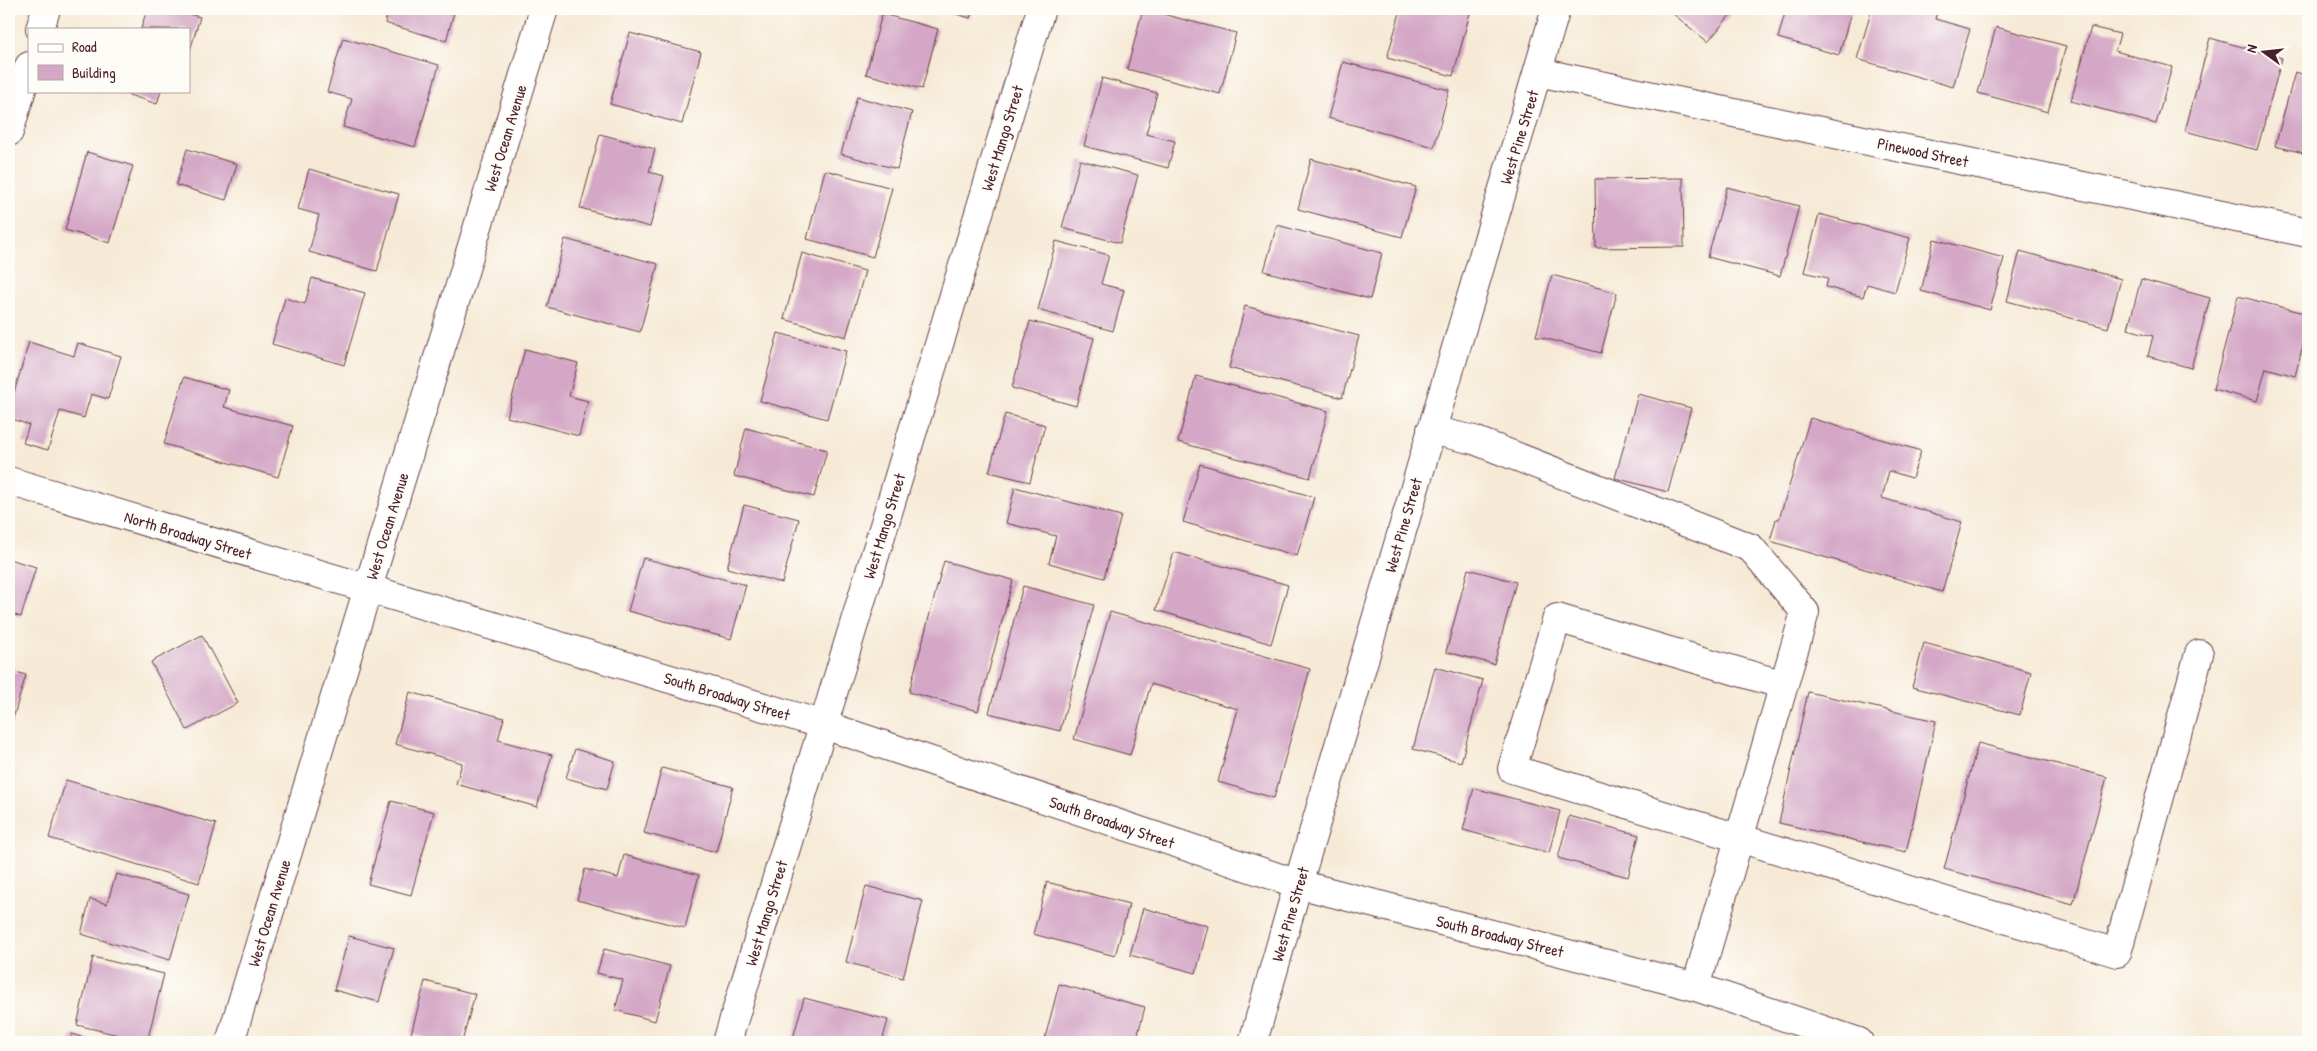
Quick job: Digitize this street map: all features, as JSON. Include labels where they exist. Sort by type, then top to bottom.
[{"type":"street","points":[[40,28],[46,9]]},
{"type":"street","name":"West Ocean Avenue","points":[[230,1042],[544,9]]},
{"type":"street","name":"West Mango Street","points":[[726,1042],[1041,9]]},
{"type":"street","name":"West Pine Street","points":[[1254,1042],[1298,884],[1556,9]]},
{"type":"street","points":[[9,132],[28,69]]},
{"type":"street","name":"Pinewood Street","points":[[1538,72],[2308,233]]},
{"type":"street","points":[[1431,430],[1474,440],[1751,548],[1805,612],[1696,987]]},
{"type":"street","name":"North Broadway Street","points":[[9,481],[368,588]]},
{"type":"street","name":"South Broadway Street","points":[[368,588],[824,725],[1298,884],[1696,987],[1830,1038],[1859,1042]]},
{"type":"street","points":[[1784,685],[1557,618],[1512,769],[2117,953],[2199,654]]},
{"type":"building","points":[[147,9],[170,9],[200,17],[190,51],[190,28],[141,28]]},
{"type":"building","points":[[389,9],[455,9],[446,41],[385,23]]},
{"type":"building","points":[[939,9],[973,9],[970,18]]},
{"type":"building","points":[[1143,9],[1236,33],[1220,94],[1127,69]]},
{"type":"building","points":[[1401,9],[1456,9],[1470,13],[1453,76],[1387,58]]},
{"type":"building","points":[[1667,9],[1735,9],[1708,42]]},
{"type":"building","points":[[1786,9],[1852,9],[1839,55],[1778,38]]},
{"type":"building","points":[[1872,9],[1938,9],[1935,19],[1970,29],[1953,87],[1857,59]]},
{"type":"building","points":[[882,14],[938,29],[922,89],[866,74]]},
{"type":"building","points":[[1996,27],[2066,46],[2048,112],[1978,93]]},
{"type":"building","points":[[2091,27],[2120,34],[2115,51],[2172,67],[2156,124],[2071,101]]},
{"type":"building","points":[[630,33],[701,52],[682,124],[610,104]]},
{"type":"building","points":[[343,38],[439,65],[415,147],[343,127],[352,99],[327,92]]},
{"type":"building","points":[[2210,38],[2282,58],[2257,150],[2185,131]]},
{"type":"building","points":[[1343,62],[1449,90],[1434,147],[1328,118]]},
{"type":"building","points":[[2295,72],[2308,76],[2308,154],[2275,146]]},
{"type":"building","points":[[1102,78],[1157,93],[1146,134],[1175,141],[1168,168],[1084,146]]},
{"type":"building","points":[[123,92],[161,92],[157,104]]},
{"type":"building","points":[[857,97],[912,112],[897,169],[841,154]]},
{"type":"building","points":[[600,134],[655,149],[649,172],[664,176],[650,227],[580,208]]},
{"type":"building","points":[[187,149],[237,164],[226,200],[176,185]]},
{"type":"building","points":[[87,152],[133,166],[110,243],[65,230]]},
{"type":"building","points":[[1311,159],[1416,187],[1402,237],[1298,209]]},
{"type":"building","points":[[1080,160],[1138,175],[1120,243],[1062,228]]},
{"type":"building","points":[[309,169],[399,194],[377,271],[309,252],[319,215],[298,209]]},
{"type":"building","points":[[825,170],[892,188],[873,257],[807,239]]},
{"type":"building","points":[[1683,178],[1684,247],[1596,248],[1595,179]]},
{"type":"building","points":[[1727,187],[1799,206],[1780,276],[1708,257]]},
{"type":"building","points":[[1819,214],[1910,238],[1895,292],[1867,284],[1863,297],[1826,287],[1828,278],[1804,272]]},
{"type":"building","points":[[1277,225],[1382,253],[1370,299],[1264,271]]},
{"type":"building","points":[[565,239],[658,264],[640,332],[547,307]]},
{"type":"building","points":[[1934,239],[2004,258],[1990,310],[1921,291]]},
{"type":"building","points":[[1056,241],[1109,255],[1101,284],[1124,290],[1113,331],[1038,310]]},
{"type":"building","points":[[2020,251],[2121,279],[2108,328],[2007,301]]},
{"type":"building","points":[[802,253],[865,271],[846,337],[784,319]]},
{"type":"building","points":[[1552,275],[1617,293],[1601,353],[1536,336]]},
{"type":"building","points":[[312,278],[365,293],[344,365],[272,344],[285,298],[305,304]]},
{"type":"building","points":[[2141,279],[2210,298],[2191,368],[2148,356],[2153,336],[2128,329]]},
{"type":"building","points":[[2238,296],[2308,314],[2308,326],[2295,376],[2266,368],[2257,401],[2213,389]]},
{"type":"building","points":[[1245,306],[1359,336],[1342,398],[1229,368]]},
{"type":"building","points":[[1030,321],[1094,338],[1076,406],[1012,388]]},
{"type":"building","points":[[778,333],[846,351],[827,419],[760,401]]},
{"type":"building","points":[[29,342],[74,356],[78,343],[121,356],[108,399],[91,394],[84,418],[60,411],[48,450],[23,443],[29,425],[9,418],[9,410]]},
{"type":"building","points":[[525,349],[578,363],[569,396],[588,401],[579,436],[507,417]]},
{"type":"building","points":[[1196,376],[1328,411],[1310,478],[1178,442]]},
{"type":"building","points":[[184,377],[229,390],[224,407],[293,426],[278,477],[164,444]]},
{"type":"building","points":[[1638,394],[1691,408],[1668,492],[1615,478]]},
{"type":"building","points":[[1005,414],[1045,425],[1030,482],[989,472]]},
{"type":"building","points":[[1810,418],[1921,451],[1912,478],[1889,471],[1882,498],[1962,522],[1942,592],[1770,541],[1776,519],[1779,519]]},
{"type":"building","points":[[746,428],[827,450],[814,497],[734,476]]},
{"type":"building","points":[[1200,464],[1314,497],[1297,556],[1183,522]]},
{"type":"building","points":[[1015,487],[1121,516],[1104,578],[1049,563],[1056,536],[1006,523]]},
{"type":"building","points":[[744,505],[799,519],[782,583],[727,568]]},
{"type":"building","points":[[1174,552],[1288,585],[1271,644],[1156,610]]},
{"type":"building","points":[[643,558],[746,585],[731,639],[628,611]]},
{"type":"building","points":[[9,559],[36,567],[21,617],[9,613]]},
{"type":"building","points":[[944,561],[1013,580],[978,711],[909,692]]},
{"type":"building","points":[[1468,569],[1516,582],[1494,664],[1446,652]]},
{"type":"building","points":[[1023,586],[1094,605],[1060,731],[989,713]]},
{"type":"building","points":[[1110,612],[1310,669],[1274,798],[1218,782],[1238,709],[1151,684],[1130,755],[1074,739]]},
{"type":"building","points":[[202,635],[238,703],[187,730],[151,662]]},
{"type":"building","points":[[1924,643],[2031,672],[2020,715],[1912,687]]},
{"type":"building","points":[[1435,667],[1483,680],[1461,762],[1413,749]]},
{"type":"building","points":[[9,670],[26,675],[9,732]]},
{"type":"building","points":[[410,692],[504,718],[498,740],[552,755],[537,807],[456,784],[462,763],[395,744]]},
{"type":"building","points":[[1808,692],[1936,721],[1906,852],[1779,823]]},
{"type":"building","points":[[1978,743],[2107,777],[2073,904],[1944,869]]},
{"type":"building","points":[[575,749],[615,761],[607,789],[566,778]]},
{"type":"building","points":[[662,768],[733,787],[716,852],[644,833]]},
{"type":"building","points":[[66,780],[216,824],[199,883],[49,838]]},
{"type":"building","points":[[1474,788],[1560,811],[1549,853],[1463,830]]},
{"type":"building","points":[[391,801],[434,812],[411,895],[368,884]]},
{"type":"building","points":[[1569,816],[1639,835],[1628,877],[1558,858]]},
{"type":"building","points":[[624,855],[699,875],[685,928],[577,900],[585,869],[618,878]]},
{"type":"building","points":[[116,874],[189,894],[170,960],[81,934],[90,899],[107,904]]},
{"type":"building","points":[[1047,882],[1129,904],[1115,956],[1033,934]]},
{"type":"building","points":[[866,886],[923,901],[903,978],[846,962]]},
{"type":"building","points":[[1143,908],[1208,926],[1196,973],[1130,955]]},
{"type":"building","points":[[349,936],[394,948],[379,1002],[334,990]]},
{"type":"building","points":[[604,949],[670,966],[655,1021],[615,1010],[623,980],[597,973]]},
{"type":"building","points":[[93,957],[164,974],[147,1042],[77,1025]]},
{"type":"building","points":[[425,981],[475,994],[462,1042],[440,1042],[411,1034]]},
{"type":"building","points":[[1059,984],[1145,1007],[1136,1042],[1044,1042]]},
{"type":"building","points":[[804,998],[888,1020],[882,1042],[792,1042]]},
{"type":"building","points":[[72,1034],[97,1042],[70,1042]]}]
